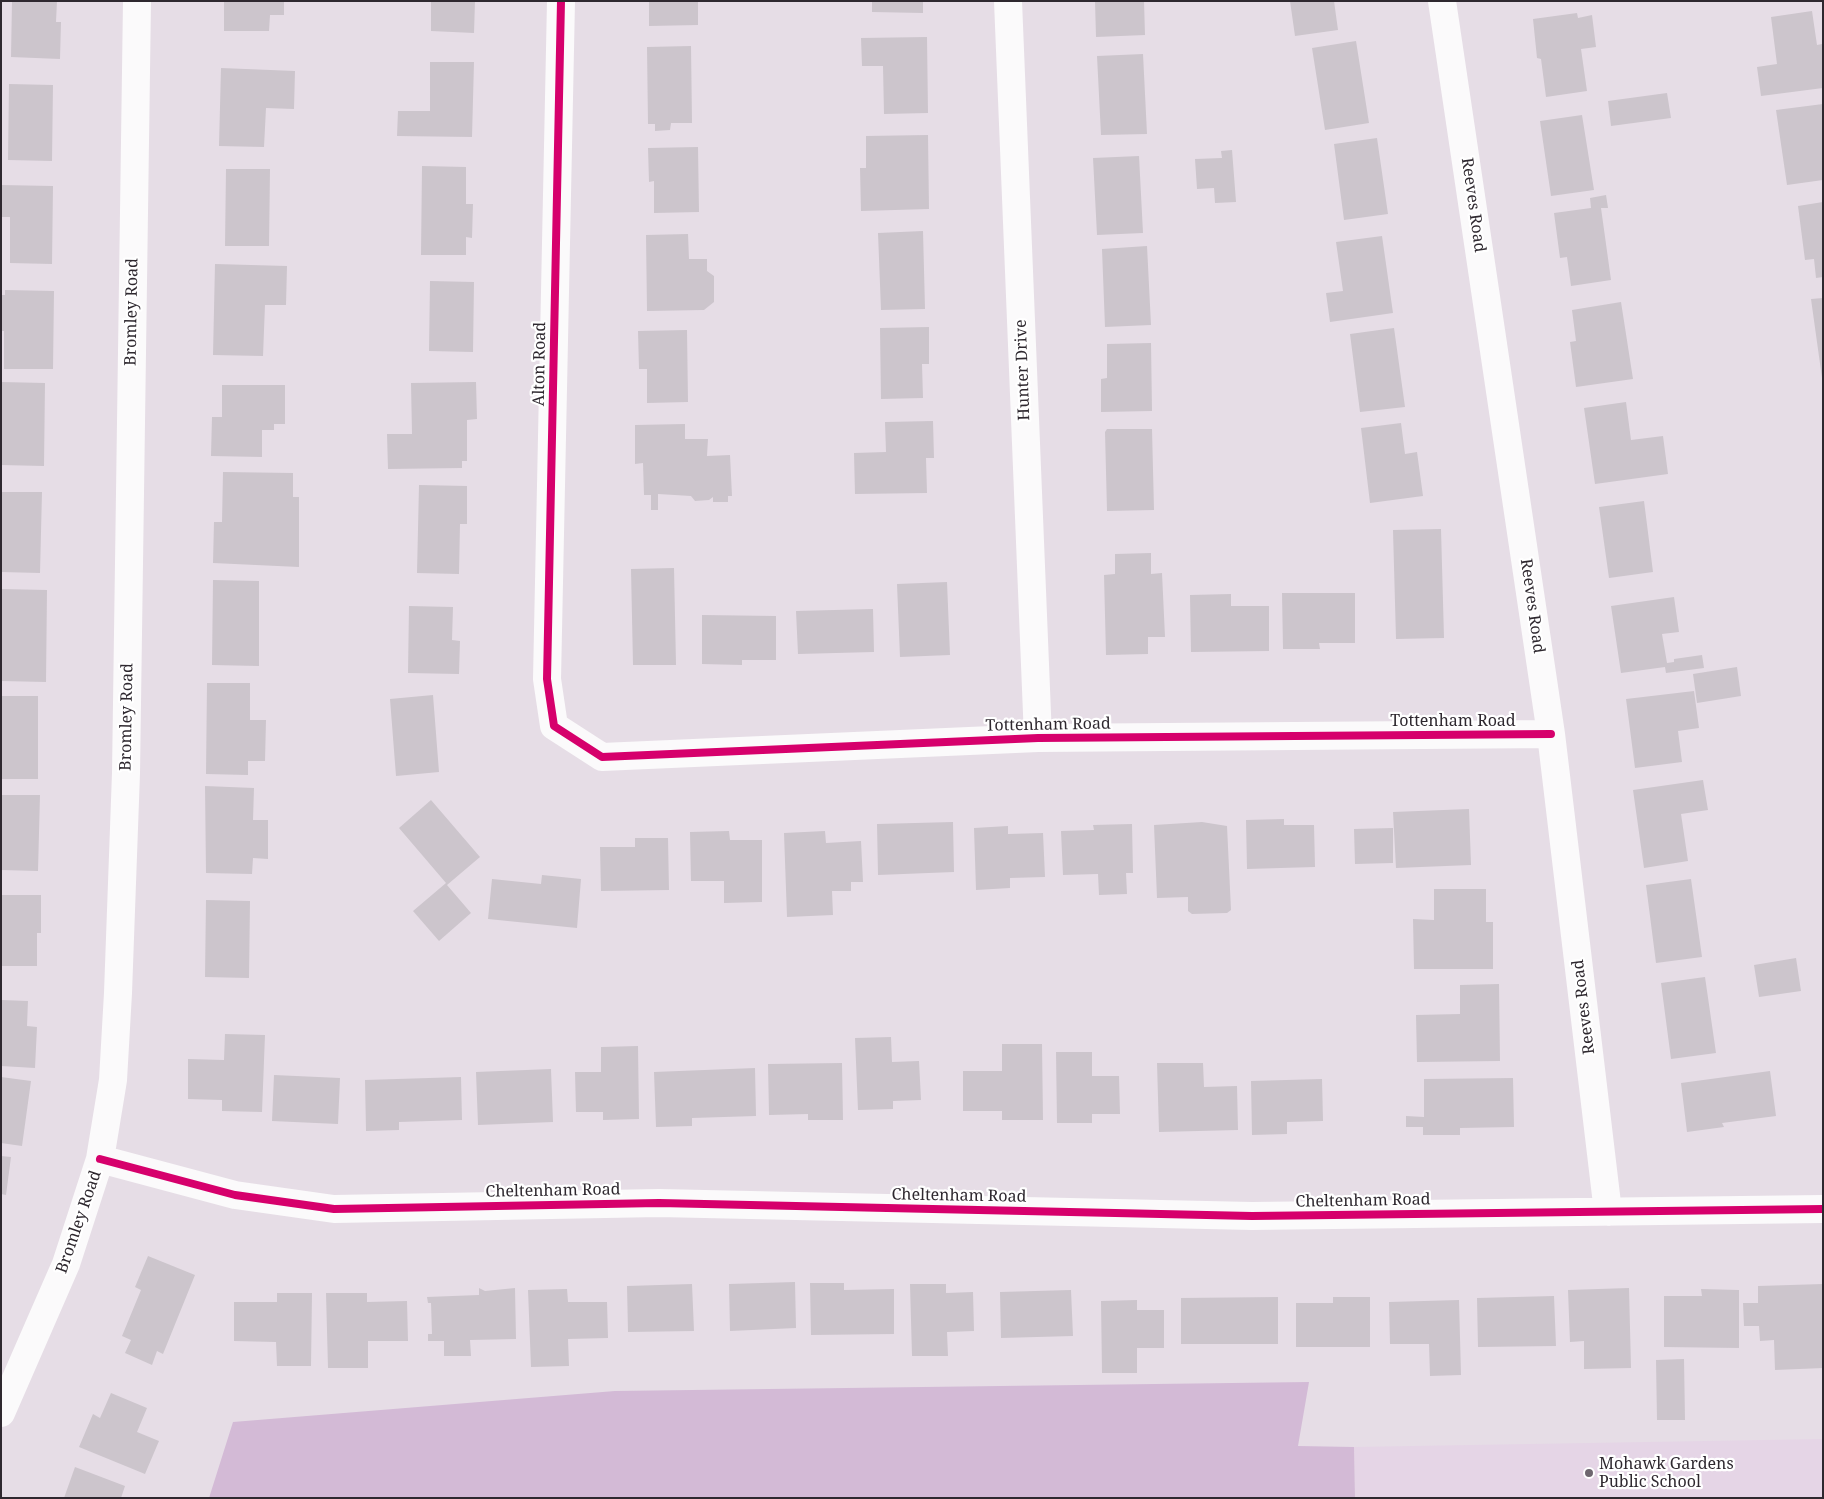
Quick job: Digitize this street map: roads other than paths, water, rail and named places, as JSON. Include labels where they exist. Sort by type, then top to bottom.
[{"type":"street","name":"Bromley Road","points":[[1,1412],[66,1264],[100,1159],[113,1080],[126,773],[137,1]]},
{"type":"street","name":"Alton Road","points":[[554,726],[547,679],[561,1]]},
{"type":"street","name":"Hunter Drive","points":[[1008,1],[1038,738]]},
{"type":"street","name":"Reeves Road","points":[[1442,1],[1551,734],[1608,1212]]},
{"type":"street","name":"Tottenham Road","points":[[554,726],[602,757],[1038,738],[1551,734]]},
{"type":"street","name":"Cheltenham Road","points":[[100,1159],[235,1195],[334,1209],[660,1203],[1252,1216],[1823,1209]]},
{"type":"place","name":"Mohawk Gardens Public School","points":[[1589,1473]]}]
